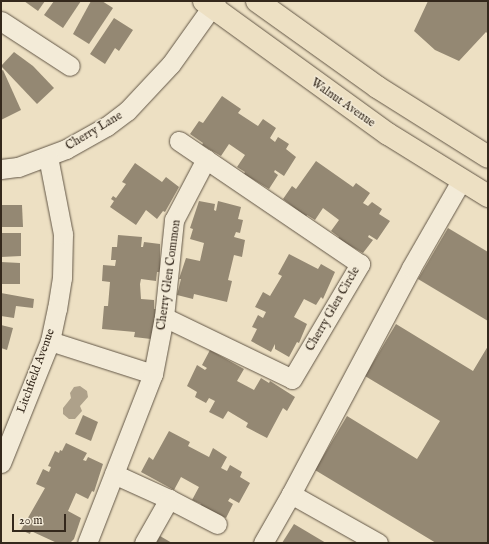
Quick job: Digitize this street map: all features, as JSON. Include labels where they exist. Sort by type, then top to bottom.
[{"type":"main road","points":[[257,1],[377,86],[488,157]]},
{"type":"main road","name":"Walnut Avenue","points":[[210,3],[357,113],[461,181],[488,196]]},
{"type":"street","name":"Cherry Lane","points":[[1,169],[48,157],[107,126],[127,111],[171,64],[210,3]]},
{"type":"street","points":[[1,21],[70,66]]},
{"type":"street","name":"Cherry Glen Circle","points":[[164,317],[292,379],[360,264],[179,141]]},
{"type":"street","name":"Litchfield Avenue","points":[[1,463],[50,342],[62,278],[62,234],[48,157]]},
{"type":"street","name":"Cherry Glen Common","points":[[87,543],[153,374],[164,317],[174,220],[206,160]]},
{"type":"street","points":[[263,543],[291,494],[411,268],[461,181]]},
{"type":"street","points":[[50,342],[153,374]]},
{"type":"street","points":[[114,474],[169,499],[217,524]]},
{"type":"street","points":[[291,494],[378,543]]},
{"type":"street","points":[[144,543],[169,499]]},
{"type":"shaded area","points":[[80,386],[87,391],[88,397],[80,406],[82,411],[75,419],[69,419],[63,414],[63,408],[71,398],[70,393],[74,387]]},
{"type":"building","points":[[24,1],[45,1],[38,11]]},
{"type":"building","points":[[54,1],[81,1],[63,28],[44,15]]},
{"type":"building","points":[[91,1],[102,1],[113,8],[89,44],[73,34]]},
{"type":"building","points":[[428,1],[488,1],[488,34],[486,32],[459,61],[435,50],[414,31]]},
{"type":"building","points":[[114,18],[133,30],[119,51],[115,48],[105,64],[90,54]]},
{"type":"building","points":[[14,52],[33,66],[54,88],[37,104],[1,66]]},
{"type":"building","points":[[3,70],[21,110],[1,120],[1,71]]},
{"type":"building","points":[[222,96],[241,109],[238,113],[258,126],[263,119],[276,128],[270,138],[275,142],[278,137],[289,144],[286,149],[296,157],[284,176],[275,170],[274,172],[278,175],[269,189],[244,174],[245,172],[237,167],[245,155],[229,144],[221,156],[202,145],[203,143],[190,134],[199,121],[203,123]]},
{"type":"building","points":[[316,161],[353,187],[356,183],[370,193],[363,203],[368,206],[372,202],[382,209],[379,214],[390,221],[377,240],[369,235],[368,237],[373,240],[363,253],[338,239],[339,237],[331,231],[339,220],[323,208],[315,220],[307,215],[306,217],[283,199],[292,186],[296,189]]},
{"type":"building","points":[[135,163],[162,182],[166,177],[179,187],[165,212],[163,211],[157,219],[146,210],[136,225],[110,207],[114,201],[111,199],[113,196],[116,198],[126,184],[122,182]]},
{"type":"building","points":[[199,201],[215,204],[214,210],[216,211],[218,201],[241,207],[238,219],[243,220],[240,233],[236,232],[234,237],[245,240],[242,257],[234,255],[228,280],[232,281],[227,302],[194,294],[193,299],[177,295],[181,279],[179,279],[186,258],[200,261],[204,243],[190,239],[193,229],[190,228]]},
{"type":"building","points":[[1,205],[22,205],[23,227],[1,227]]},
{"type":"building","points":[[448,228],[488,252],[488,321],[418,279]]},
{"type":"building","points":[[1,233],[21,233],[21,256],[1,257]]},
{"type":"building","points":[[118,235],[142,237],[141,247],[143,247],[144,242],[160,244],[160,272],[157,272],[156,281],[141,279],[140,284],[141,299],[154,300],[154,309],[156,309],[151,339],[134,337],[135,332],[102,329],[104,306],[108,306],[110,282],[102,281],[103,265],[115,266],[116,260],[111,260],[112,247],[117,247]]},
{"type":"building","points":[[289,254],[318,269],[321,264],[335,272],[323,299],[321,297],[316,305],[304,299],[294,317],[307,324],[299,343],[297,342],[289,357],[275,349],[275,344],[271,352],[251,341],[257,329],[252,327],[258,315],[263,318],[266,312],[255,307],[263,292],[270,296],[282,276],[278,274]]},
{"type":"building","points":[[1,262],[20,263],[20,284],[1,284]]},
{"type":"building","points":[[1,293],[34,299],[33,308],[16,306],[14,318],[1,316]]},
{"type":"building","points":[[396,324],[473,371],[488,346],[488,543],[436,543],[315,470],[347,416],[417,459],[440,421],[365,376]]},
{"type":"building","points":[[1,325],[13,328],[7,350],[1,348]]},
{"type":"building","points":[[210,350],[244,369],[237,381],[254,390],[261,378],[269,383],[270,381],[295,397],[287,411],[283,408],[267,438],[246,427],[248,423],[228,411],[223,419],[209,412],[215,401],[209,398],[206,403],[195,397],[197,392],[187,386],[197,365],[205,370],[207,368],[202,365]]},
{"type":"building","points":[[83,415],[98,422],[91,441],[75,434]]},
{"type":"building","points":[[169,431],[190,442],[188,446],[209,457],[213,448],[227,457],[221,468],[227,471],[230,465],[242,472],[240,477],[250,483],[239,503],[230,498],[228,501],[233,504],[226,518],[200,506],[201,504],[192,500],[199,487],[181,477],[174,490],[141,472],[149,457],[153,460]]},
{"type":"building","points":[[66,443],[87,453],[83,460],[86,461],[88,457],[103,464],[94,492],[92,491],[88,499],[76,493],[68,511],[81,518],[74,539],[70,543],[57,543],[31,531],[30,534],[21,530],[45,488],[36,484],[43,469],[49,472],[51,467],[48,466],[55,451],[59,453],[60,450],[62,451]]},
{"type":"building","points":[[294,524],[326,543],[282,543]]},
{"type":"building","points":[[160,536],[172,543],[156,543]]}]
